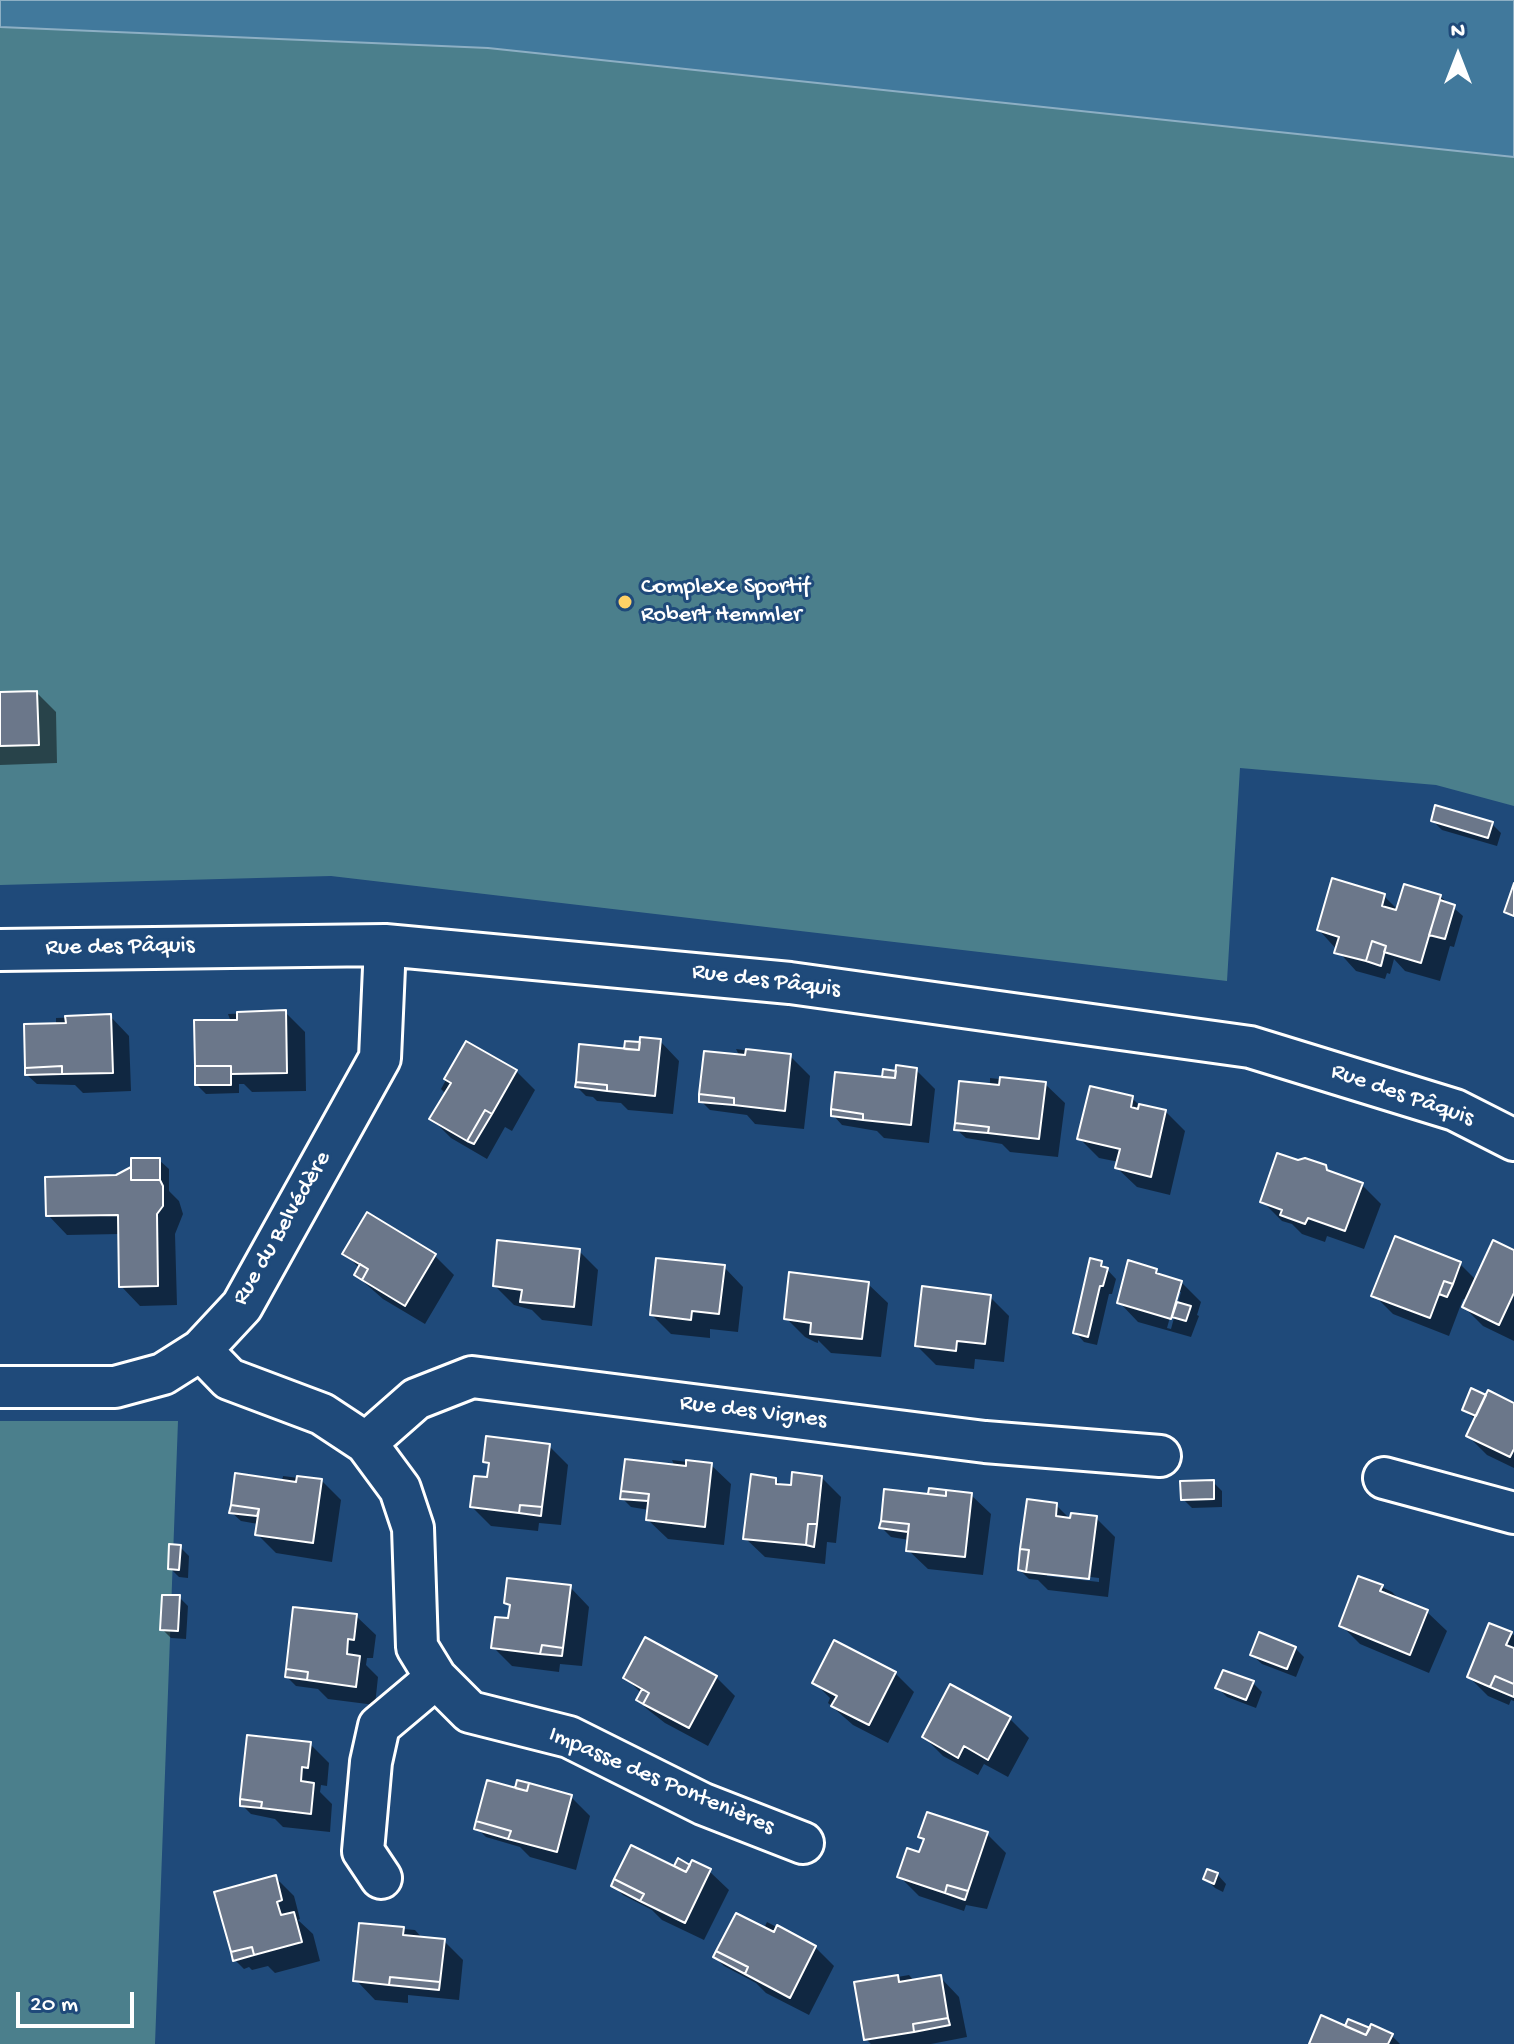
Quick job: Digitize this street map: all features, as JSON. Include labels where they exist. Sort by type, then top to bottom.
[{"type":"street","name":"Rue des Pâquis","points":[[0,950],[385,945],[790,983],[1250,1047],[1455,1110],[1514,1140]]},
{"type":"street","name":"Rue du Belvédère","points":[[0,1387],[115,1387],[163,1374],[201,1350],[242,1306],[380,1058],[385,945]]},
{"type":"street","name":"Impasse des Pontenières","points":[[201,1350],[229,1379],[322,1414],[366,1443],[400,1489],[413,1528],[417,1647],[436,1678],[470,1712],[569,1737],[703,1804],[803,1843]]},
{"type":"street","name":"Rue des Vignes","points":[[366,1443],[416,1399],[472,1377],[985,1442],[1160,1456]]},
{"type":"street","points":[[1384,1478],[1514,1513]]},
{"type":"street","points":[[381,1878],[363,1851],[371,1762],[379,1726],[436,1678]]},
{"type":"green space","points":[[0,27],[488,48],[1514,157],[1514,806],[1436,785],[1240,768],[1227,981],[331,876],[0,885]]},
{"type":"green space","points":[[0,1421],[178,1421],[155,2044],[0,2044]]},
{"type":"water","points":[[0,0],[1514,0],[1514,157],[488,48],[0,27]]},
{"type":"building","points":[[37,691],[39,745],[0,746],[0,692]]},
{"type":"building","points":[[1435,805],[1493,822],[1488,838],[1431,821]]},
{"type":"building","points":[[1332,878],[1385,894],[1382,906],[1396,910],[1404,884],[1441,895],[1421,963],[1384,952],[1386,946],[1372,941],[1366,961],[1334,953],[1339,937],[1317,930]]},
{"type":"building","points":[[1514,883],[1514,916],[1504,912]]},
{"type":"building","points":[[1440,900],[1455,905],[1445,939],[1429,935]]},
{"type":"building","points":[[1372,941],[1386,946],[1381,966],[1366,961]]},
{"type":"building","points":[[286,1010],[287,1073],[231,1074],[231,1066],[195,1066],[194,1020],[237,1020],[237,1012]]},
{"type":"building","points":[[111,1014],[113,1073],[62,1074],[62,1066],[25,1068],[24,1024],[66,1023],[65,1016]]},
{"type":"building","points":[[640,1037],[661,1039],[655,1096],[607,1091],[607,1085],[576,1082],[579,1044],[639,1050]]},
{"type":"building","points":[[466,1041],[517,1070],[492,1114],[485,1110],[467,1141],[429,1119],[451,1083],[444,1079]]},
{"type":"building","points":[[625,1041],[640,1042],[639,1050],[624,1049]]},
{"type":"building","points":[[746,1049],[791,1054],[785,1111],[734,1105],[734,1098],[699,1094],[704,1051],[745,1055]]},
{"type":"building","points":[[896,1065],[917,1068],[911,1125],[863,1120],[863,1114],[831,1109],[835,1072],[895,1078]]},
{"type":"building","points":[[62,1066],[62,1074],[25,1075],[25,1068]]},
{"type":"building","points":[[195,1066],[231,1066],[231,1085],[195,1085]]},
{"type":"building","points":[[883,1069],[896,1071],[895,1078],[882,1077]]},
{"type":"building","points":[[1000,1077],[1046,1082],[1039,1139],[988,1133],[989,1127],[955,1123],[959,1081],[999,1085]]},
{"type":"building","points":[[576,1082],[607,1085],[607,1091],[575,1087]]},
{"type":"building","points":[[1090,1086],[1133,1096],[1131,1107],[1138,1109],[1139,1104],[1166,1110],[1151,1177],[1115,1168],[1120,1149],[1077,1139]]},
{"type":"building","points":[[699,1094],[734,1098],[734,1105],[699,1102]]},
{"type":"building","points":[[831,1109],[863,1114],[863,1120],[831,1116]]},
{"type":"building","points":[[485,1110],[492,1114],[474,1144],[467,1141]]},
{"type":"building","points":[[955,1123],[989,1127],[988,1133],[954,1130]]},
{"type":"building","points":[[1277,1153],[1326,1165],[1327,1170],[1363,1183],[1345,1231],[1308,1218],[1305,1224],[1280,1215],[1282,1210],[1260,1202]]},
{"type":"building","points":[[131,1158],[160,1158],[160,1180],[131,1180]]},
{"type":"building","points":[[131,1167],[131,1180],[160,1180],[163,1186],[163,1206],[157,1214],[158,1286],[119,1287],[118,1215],[46,1216],[45,1177],[116,1175]]},
{"type":"building","points":[[367,1212],[436,1254],[405,1306],[362,1280],[368,1269],[342,1254]]},
{"type":"building","points":[[1395,1236],[1461,1262],[1453,1284],[1444,1281],[1430,1318],[1371,1296]]},
{"type":"building","points":[[497,1240],[580,1249],[574,1307],[520,1302],[522,1290],[493,1286]]},
{"type":"building","points":[[1493,1240],[1514,1250],[1514,1293],[1499,1325],[1462,1307]]},
{"type":"building","points":[[656,1258],[725,1265],[719,1314],[692,1311],[691,1320],[650,1315]]},
{"type":"building","points":[[1090,1258],[1102,1261],[1101,1266],[1108,1268],[1103,1286],[1100,1286],[1088,1337],[1073,1333]]},
{"type":"building","points":[[1128,1260],[1182,1281],[1171,1319],[1117,1303]]},
{"type":"building","points":[[360,1264],[368,1269],[362,1280],[354,1275]]},
{"type":"building","points":[[789,1272],[869,1282],[862,1339],[810,1334],[811,1323],[784,1319]]},
{"type":"building","points":[[1444,1281],[1453,1284],[1447,1297],[1439,1294]]},
{"type":"building","points":[[922,1286],[991,1295],[985,1344],[957,1341],[956,1351],[915,1346]]},
{"type":"building","points":[[1177,1302],[1191,1306],[1186,1321],[1172,1317]]},
{"type":"building","points":[[1471,1388],[1486,1395],[1476,1416],[1462,1410]]},
{"type":"building","points":[[1488,1390],[1514,1403],[1514,1449],[1510,1457],[1466,1436]]},
{"type":"building","points":[[486,1436],[550,1444],[542,1507],[520,1505],[519,1513],[470,1507],[474,1476],[487,1477],[489,1463],[483,1462]]},
{"type":"building","points":[[625,1459],[686,1466],[686,1460],[712,1463],[705,1527],[646,1520],[649,1494],[621,1491]]},
{"type":"building","points":[[792,1472],[822,1476],[817,1524],[808,1524],[806,1545],[743,1539],[751,1474],[776,1478],[776,1484],[791,1485]]},
{"type":"building","points":[[235,1473],[296,1482],[297,1476],[322,1479],[313,1543],[255,1535],[259,1509],[231,1505]]},
{"type":"building","points":[[1214,1480],[1214,1499],[1181,1500],[1180,1481]]},
{"type":"building","points":[[929,1488],[946,1490],[946,1496],[928,1494]]},
{"type":"building","points":[[884,1489],[946,1496],[946,1490],[972,1493],[965,1557],[906,1551],[909,1524],[881,1521]]},
{"type":"building","points":[[621,1491],[649,1494],[648,1501],[620,1499]]},
{"type":"building","points":[[1027,1499],[1057,1503],[1056,1516],[1070,1518],[1071,1513],[1097,1516],[1089,1579],[1026,1572],[1029,1550],[1020,1549]]},
{"type":"building","points":[[231,1505],[259,1509],[257,1516],[229,1513]]},
{"type":"building","points":[[520,1505],[542,1507],[541,1516],[519,1513]]},
{"type":"building","points":[[881,1521],[909,1524],[908,1532],[879,1528]]},
{"type":"building","points":[[808,1524],[817,1524],[814,1547],[806,1545]]},
{"type":"building","points":[[169,1544],[181,1545],[179,1570],[168,1569]]},
{"type":"building","points":[[1020,1549],[1029,1550],[1026,1572],[1018,1570]]},
{"type":"building","points":[[1358,1576],[1383,1585],[1380,1591],[1428,1610],[1410,1655],[1339,1626]]},
{"type":"building","points":[[507,1578],[571,1585],[563,1648],[542,1645],[540,1654],[491,1648],[495,1617],[508,1618],[510,1605],[504,1603]]},
{"type":"building","points":[[162,1595],[180,1595],[178,1631],[160,1630]]},
{"type":"building","points":[[293,1607],[357,1614],[354,1640],[348,1639],[347,1654],[360,1656],[356,1687],[307,1680],[308,1672],[286,1669]]},
{"type":"building","points":[[1489,1623],[1512,1632],[1506,1645],[1514,1648],[1514,1684],[1495,1676],[1490,1687],[1467,1677]]},
{"type":"building","points":[[1259,1632],[1296,1647],[1287,1669],[1250,1655]]},
{"type":"building","points":[[645,1637],[717,1676],[689,1728],[643,1704],[649,1693],[623,1678]]},
{"type":"building","points":[[834,1640],[896,1672],[869,1725],[831,1706],[837,1696],[812,1683]]},
{"type":"building","points":[[542,1645],[563,1648],[562,1656],[540,1654]]},
{"type":"building","points":[[286,1669],[308,1672],[307,1680],[285,1677]]},
{"type":"building","points":[[1223,1670],[1254,1681],[1246,1700],[1215,1688]]},
{"type":"building","points":[[1495,1676],[1514,1684],[1514,1697],[1490,1687]]},
{"type":"building","points":[[950,1684],[1011,1717],[988,1760],[964,1746],[958,1758],[922,1737]]},
{"type":"building","points":[[642,1689],[649,1693],[643,1704],[636,1700]]},
{"type":"building","points":[[247,1735],[311,1742],[308,1768],[302,1767],[301,1781],[314,1783],[311,1814],[261,1808],[262,1802],[240,1799]]},
{"type":"building","points":[[487,1780],[527,1791],[529,1783],[572,1795],[557,1852],[508,1839],[511,1831],[476,1821]]},
{"type":"building","points":[[517,1780],[529,1783],[527,1791],[515,1788]]},
{"type":"building","points":[[240,1799],[262,1802],[261,1808],[240,1806]]},
{"type":"building","points":[[927,1812],[988,1832],[968,1891],[947,1885],[945,1893],[897,1877],[907,1848],[919,1852],[924,1839],[918,1837]]},
{"type":"building","points":[[476,1821],[511,1831],[508,1839],[474,1829]]},
{"type":"building","points":[[631,1845],[686,1872],[692,1860],[711,1869],[685,1923],[640,1901],[644,1894],[614,1879]]},
{"type":"building","points":[[678,1858],[690,1865],[686,1872],[674,1866]]},
{"type":"building","points":[[1207,1869],[1218,1873],[1214,1884],[1203,1879]]},
{"type":"building","points":[[276,1875],[282,1900],[277,1902],[281,1915],[294,1912],[302,1942],[254,1955],[252,1947],[231,1952],[214,1892]]},
{"type":"building","points":[[614,1879],[644,1894],[640,1901],[611,1886]]},
{"type":"building","points":[[947,1885],[968,1891],[965,1900],[945,1893]]},
{"type":"building","points":[[736,1913],[774,1932],[777,1925],[816,1946],[790,1998],[745,1974],[748,1967],[716,1951]]},
{"type":"building","points":[[359,1923],[404,1927],[403,1935],[445,1939],[440,1982],[390,1977],[389,1985],[353,1981]]},
{"type":"building","points":[[252,1947],[254,1955],[233,1961],[231,1952]]},
{"type":"building","points":[[716,1951],[748,1967],[745,1974],[713,1957]]},
{"type":"building","points":[[898,1975],[899,1982],[941,1975],[948,2018],[913,2024],[914,2032],[864,2040],[854,1982]]},
{"type":"building","points":[[390,1977],[440,1982],[439,1990],[389,1985]]},
{"type":"building","points":[[1321,2015],[1366,2035],[1371,2024],[1393,2034],[1388,2044],[1309,2044]]},
{"type":"building","points":[[948,2018],[950,2025],[914,2032],[913,2024]]},
{"type":"building","points":[[1348,2019],[1370,2028],[1366,2035],[1345,2026]]},
{"type":"place","name":"Complexe Sportif Robert Hemmler","points":[[625,602]]}]
